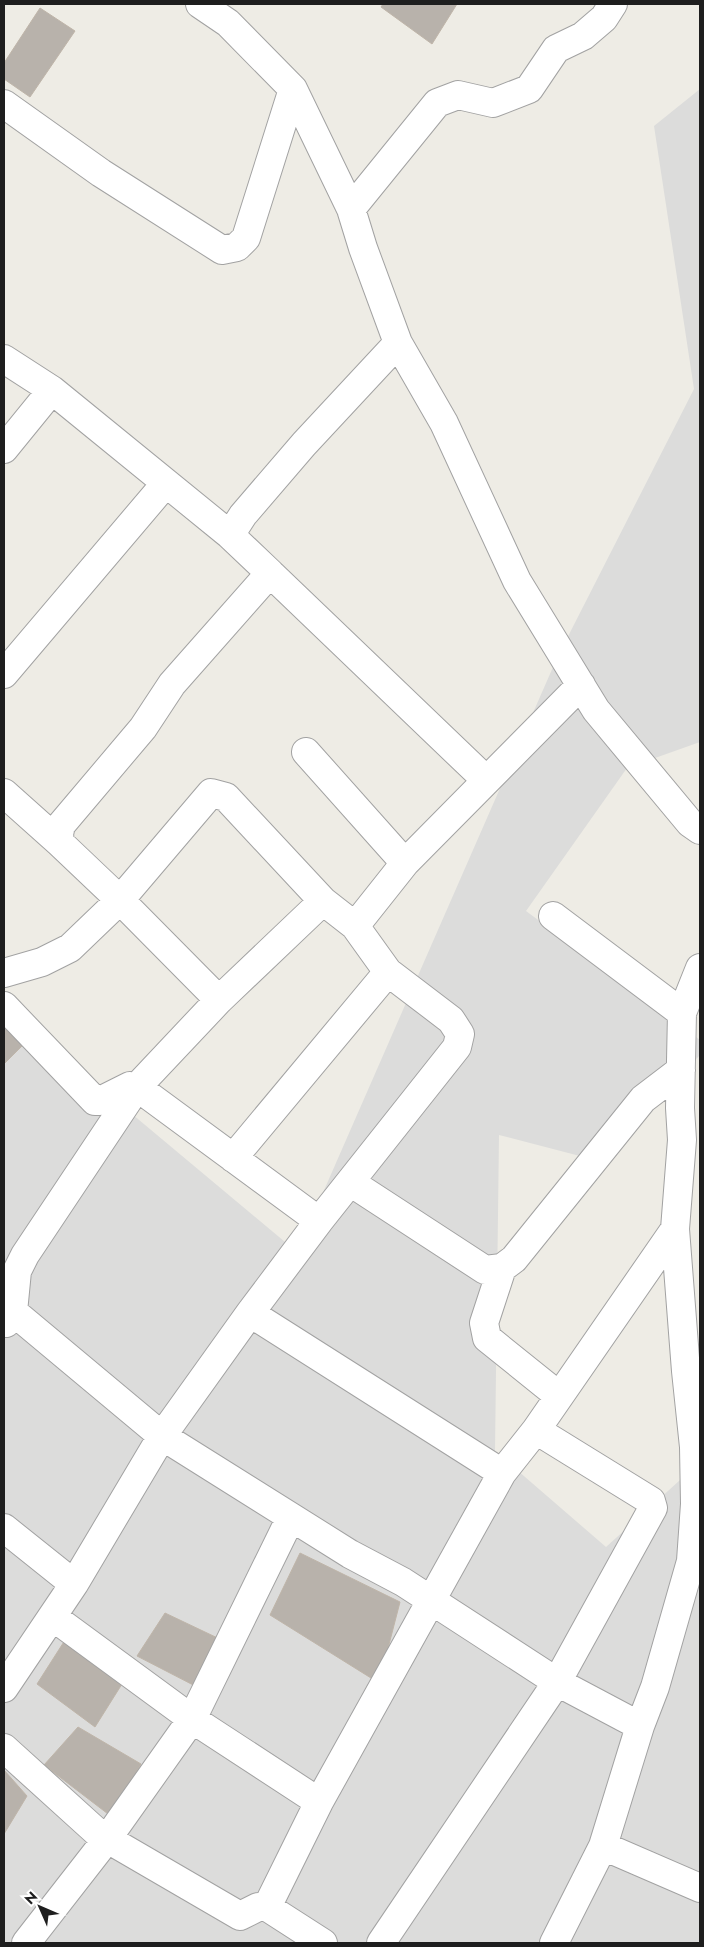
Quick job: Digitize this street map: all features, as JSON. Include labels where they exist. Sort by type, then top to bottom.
[{"type":"street","points":[[200,4],[228,23],[292,89],[351,209],[363,248],[398,343],[444,423],[517,581],[596,710],[690,823],[700,830]]},
{"type":"street","points":[[351,209],[437,103],[458,94],[493,103],[529,89],[556,49],[583,36],[604,18],[613,4]]},
{"type":"street","points":[[4,104],[101,173],[222,250],[237,247],[246,238],[292,89]]},
{"type":"street","points":[[230,535],[243,515],[304,444],[398,343]]},
{"type":"street","points":[[4,359],[52,390],[230,535],[486,780]]},
{"type":"street","points":[[4,449],[52,390]]},
{"type":"street","points":[[4,674],[166,483]]},
{"type":"street","points":[[60,843],[59,834],[62,825],[142,728],[172,684],[270,573]]},
{"type":"street","points":[[355,926],[405,863],[581,685]]},
{"type":"street","points":[[306,752],[405,863]]},
{"type":"street","points":[[4,793],[120,900],[218,1000]]},
{"type":"street","points":[[4,973],[42,962],[70,948],[120,900],[211,793],[226,796],[323,901],[355,926],[388,972],[450,1020],[460,1034],[457,1047],[319,1221],[162,1436],[74,1584],[4,1688]]},
{"type":"street","points":[[323,901],[218,1000],[137,1087],[25,1255],[17,1271],[7,1314],[162,1436],[350,1554],[402,1582],[557,1682],[640,1726]]},
{"type":"street","points":[[553,916],[682,1014]]},
{"type":"street","points":[[554,1943],[603,1846],[640,1726],[696,1562],[697,1444],[686,1371],[675,1229],[691,1145],[681,1070],[682,1014],[700,968]]},
{"type":"street","points":[[233,1158],[388,972]]},
{"type":"street","points":[[4,1006],[95,1101],[100,1101],[130,1086],[137,1087],[319,1221]]},
{"type":"street","points":[[350,1182],[485,1270],[502,1268],[514,1259],[643,1099],[681,1070]]},
{"type":"street","points":[[267,1907],[319,1802],[502,1474],[536,1430],[675,1229]]},
{"type":"street","points":[[502,1268],[484,1323],[487,1338],[559,1396]]},
{"type":"street","points":[[250,1313],[502,1474]]},
{"type":"street","points":[[381,1943],[557,1682],[653,1508],[651,1501],[536,1430]]},
{"type":"street","points":[[26,1943],[108,1839],[192,1719],[291,1518]]},
{"type":"street","points":[[4,1528],[74,1584]]},
{"type":"street","points":[[53,1617],[192,1719],[319,1802]]},
{"type":"street","points":[[4,1748],[99,1834],[240,1916],[258,1907],[267,1907],[323,1943]]},
{"type":"street","points":[[603,1846],[700,1888]]},
{"type":"shaded area","points":[[700,89],[700,742],[627,768],[526,911],[700,1040],[700,1055],[599,1161],[499,1135],[495,1451],[606,1547],[700,1462],[700,1943],[4,1943],[4,1007],[297,1252],[557,658],[694,389],[654,126]]},
{"type":"building","points":[[383,4],[457,4],[432,44],[381,7]]},
{"type":"building","points":[[40,8],[75,31],[30,97],[4,79],[4,63]]},
{"type":"building","points":[[4,1009],[31,1037],[4,1064]]},
{"type":"building","points":[[300,1553],[400,1602],[379,1683],[270,1615]]},
{"type":"building","points":[[165,1613],[226,1642],[201,1689],[137,1656]]},
{"type":"building","points":[[67,1637],[127,1676],[95,1727],[37,1684]]},
{"type":"building","points":[[78,1727],[141,1764],[112,1817],[44,1765]]},
{"type":"building","points":[[4,1770],[27,1796],[4,1834]]}]
